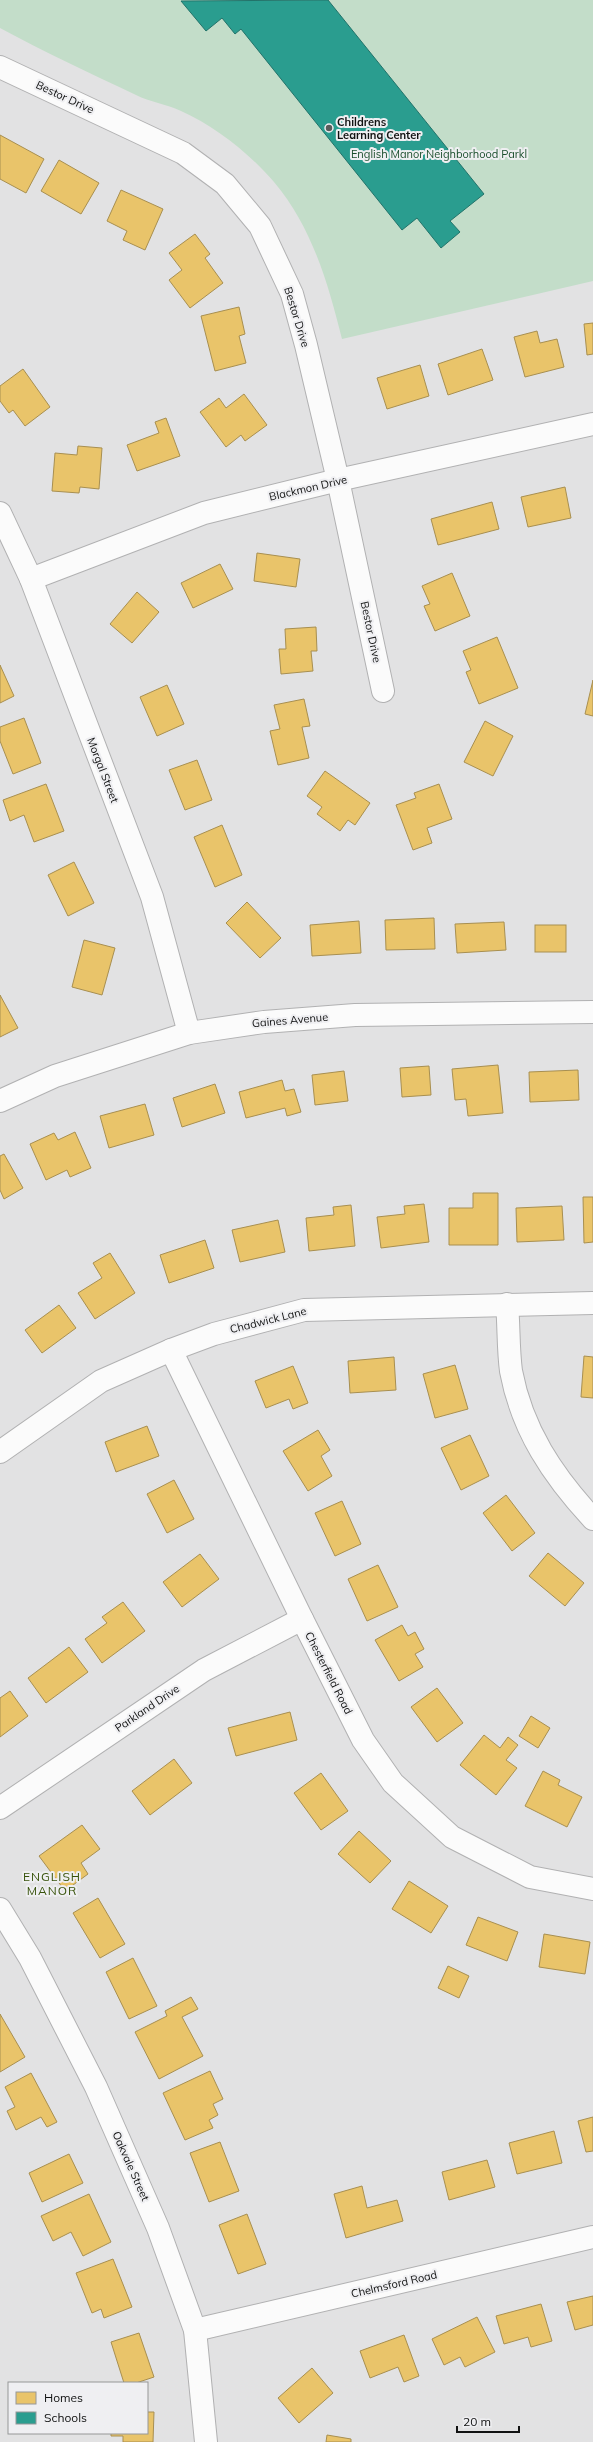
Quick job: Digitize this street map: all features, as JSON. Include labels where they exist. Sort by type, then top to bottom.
[{"type":"street","name":"Bestor Drive","points":[[0,67],[183,153],[224,184],[260,226],[292,294],[338,480],[383,691]]},
{"type":"street","name":"Blackmon Drive","points":[[31,579],[204,512],[338,480],[593,424]]},
{"type":"street","name":"Morgal Street","points":[[0,513],[31,579],[152,897],[189,1033]]},
{"type":"street","name":"Gaines Avenue","points":[[0,1101],[55,1076],[189,1033],[264,1022],[355,1015],[593,1012]]},
{"type":"street","name":"Chadwick Lane","points":[[0,1452],[101,1381],[170,1350],[214,1334],[304,1310],[593,1302]]},
{"type":"street","points":[[507,1304],[511,1370],[522,1414],[550,1469],[593,1519]]},
{"type":"street","name":"Chesterfield Road","points":[[170,1350],[363,1740],[393,1783],[452,1837],[530,1877],[593,1889]]},
{"type":"street","name":"Parkland Drive","points":[[0,1808],[204,1670],[302,1619]]},
{"type":"street","name":"Oakvale Street","points":[[0,1909],[30,1958],[96,2087],[158,2228],[194,2330],[206,2442]]},
{"type":"street","name":"Chelmsford Road","points":[[194,2330],[593,2237]]},
{"type":"green space","name":"English Manor Neighborhood Parkl","points":[[0,0],[593,0],[593,281],[342,339],[331,297],[309,237],[287,199],[274,182],[254,161],[219,133],[194,117],[136,95],[50,54],[0,28]]},
{"type":"building: Homes","points":[[0,135],[44,159],[26,193],[0,179]]},
{"type":"building: Homes","points":[[59,160],[99,183],[81,214],[41,191]]},
{"type":"building: Homes","points":[[121,190],[163,209],[145,250],[123,240],[127,231],[107,221]]},
{"type":"building: Homes","points":[[195,234],[210,254],[205,258],[223,283],[190,308],[169,280],[182,270],[169,253]]},
{"type":"building: Homes","points":[[239,307],[245,334],[239,336],[246,363],[215,371],[201,316]]},
{"type":"building: Homes","points":[[593,323],[593,354],[587,355],[584,324]]},
{"type":"building: Homes","points":[[537,331],[540,343],[557,339],[564,367],[525,377],[514,337]]},
{"type":"building: Homes","points":[[482,349],[493,380],[448,395],[438,364]]},
{"type":"building: Homes","points":[[420,365],[429,396],[387,409],[377,378]]},
{"type":"building: Homes","points":[[23,369],[50,407],[25,426],[13,410],[9,413],[0,401],[0,386]]},
{"type":"building: Homes","points":[[244,394],[267,425],[245,441],[241,435],[226,447],[200,412],[219,398],[226,408]]},
{"type":"building: Homes","points":[[166,418],[180,456],[137,471],[127,445],[159,433],[155,422]]},
{"type":"building: Homes","points":[[78,446],[102,448],[99,489],[80,487],[79,493],[52,491],[55,453],[77,455]]},
{"type":"building: Homes","points":[[565,487],[571,518],[528,527],[521,497]]},
{"type":"building: Homes","points":[[492,502],[499,529],[438,545],[431,519]]},
{"type":"building: Homes","points":[[257,553],[300,559],[296,587],[254,581]]},
{"type":"building: Homes","points":[[220,564],[233,589],[193,608],[181,583]]},
{"type":"building: Homes","points":[[452,573],[470,616],[435,631],[424,606],[430,604],[422,586]]},
{"type":"building: Homes","points":[[137,592],[159,612],[132,643],[110,624]]},
{"type":"building: Homes","points":[[316,627],[317,651],[311,651],[313,671],[281,674],[279,649],[286,649],[285,629]]},
{"type":"building: Homes","points":[[497,637],[518,688],[479,704],[466,672],[471,670],[463,651]]},
{"type":"building: Homes","points":[[0,665],[14,696],[0,703]]},
{"type":"building: Homes","points":[[593,680],[593,716],[585,714]]},
{"type":"building: Homes","points":[[167,685],[184,724],[157,736],[140,697]]},
{"type":"building: Homes","points":[[304,699],[310,726],[302,727],[309,758],[278,765],[270,731],[280,729],[274,705]]},
{"type":"building: Homes","points":[[24,718],[41,763],[13,774],[0,741],[0,727]]},
{"type":"building: Homes","points":[[485,721],[513,736],[493,776],[464,762]]},
{"type":"building: Homes","points":[[197,760],[212,800],[185,810],[169,770]]},
{"type":"building: Homes","points":[[325,771],[370,803],[355,825],[348,820],[340,831],[317,814],[322,807],[307,796]]},
{"type":"building: Homes","points":[[46,784],[64,831],[34,842],[24,815],[10,821],[3,800]]},
{"type":"building: Homes","points":[[439,784],[452,819],[427,828],[432,843],[413,850],[396,805],[416,798],[414,793]]},
{"type":"building: Homes","points":[[222,825],[242,875],[215,887],[194,837]]},
{"type":"building: Homes","points":[[74,862],[94,903],[68,916],[48,875]]},
{"type":"building: Homes","points":[[247,902],[281,938],[260,958],[226,923]]},
{"type":"building: Homes","points":[[434,918],[435,949],[386,950],[385,920]]},
{"type":"building: Homes","points":[[359,921],[361,953],[312,956],[310,925]]},
{"type":"building: Homes","points":[[504,922],[506,950],[457,953],[455,924]]},
{"type":"building: Homes","points":[[535,925],[566,925],[566,952],[535,952]]},
{"type":"building: Homes","points":[[84,940],[115,948],[102,995],[72,987]]},
{"type":"building: Homes","points":[[0,995],[18,1028],[0,1037]]},
{"type":"building: Homes","points":[[498,1065],[503,1113],[468,1116],[466,1099],[455,1100],[452,1069]]},
{"type":"building: Homes","points":[[429,1066],[431,1095],[402,1097],[400,1068]]},
{"type":"building: Homes","points":[[578,1070],[579,1100],[530,1102],[529,1072]]},
{"type":"building: Homes","points":[[344,1071],[348,1101],[315,1105],[312,1075]]},
{"type":"building: Homes","points":[[282,1080],[285,1091],[294,1089],[301,1112],[287,1116],[285,1108],[246,1118],[239,1092]]},
{"type":"building: Homes","points":[[215,1084],[225,1113],[182,1127],[173,1098]]},
{"type":"building: Homes","points":[[145,1104],[154,1135],[109,1148],[100,1116]]},
{"type":"building: Homes","points":[[75,1132],[91,1168],[70,1177],[67,1170],[46,1180],[30,1144],[54,1133],[58,1140]]},
{"type":"building: Homes","points":[[4,1154],[23,1188],[4,1199],[0,1190],[0,1156]]},
{"type":"building: Homes","points":[[473,1193],[498,1193],[498,1245],[449,1245],[449,1208],[473,1208]]},
{"type":"building: Homes","points":[[583,1197],[593,1197],[593,1242],[584,1243]]},
{"type":"building: Homes","points":[[424,1204],[429,1242],[381,1248],[377,1217],[405,1214],[404,1206]]},
{"type":"building: Homes","points":[[351,1205],[355,1246],[309,1251],[306,1218],[334,1215],[333,1207]]},
{"type":"building: Homes","points":[[562,1206],[564,1240],[517,1242],[516,1208]]},
{"type":"building: Homes","points":[[278,1220],[285,1252],[240,1262],[232,1230]]},
{"type":"building: Homes","points":[[205,1240],[214,1268],[169,1283],[160,1255]]},
{"type":"building: Homes","points":[[110,1253],[135,1293],[95,1319],[78,1293],[102,1278],[93,1263]]},
{"type":"building: Homes","points":[[59,1305],[76,1328],[42,1353],[25,1330]]},
{"type":"building: Homes","points":[[584,1356],[593,1357],[593,1398],[581,1397]]},
{"type":"building: Homes","points":[[394,1357],[396,1390],[350,1393],[348,1361]]},
{"type":"building: Homes","points":[[455,1365],[468,1409],[435,1418],[423,1374]]},
{"type":"building: Homes","points":[[293,1366],[308,1403],[293,1409],[289,1399],[266,1408],[255,1381]]},
{"type":"building: Homes","points":[[147,1426],[159,1456],[116,1472],[105,1442]]},
{"type":"building: Homes","points":[[318,1430],[330,1450],[321,1456],[332,1476],[308,1491],[283,1451]]},
{"type":"building: Homes","points":[[470,1435],[489,1476],[461,1490],[441,1448]]},
{"type":"building: Homes","points":[[174,1480],[194,1519],[167,1533],[147,1494]]},
{"type":"building: Homes","points":[[506,1495],[535,1533],[512,1551],[483,1513]]},
{"type":"building: Homes","points":[[342,1501],[361,1544],[335,1556],[315,1513]]},
{"type":"building: Homes","points":[[548,1553],[584,1583],[565,1606],[529,1576]]},
{"type":"building: Homes","points":[[200,1554],[219,1579],[182,1607],[163,1582]]},
{"type":"building: Homes","points":[[378,1565],[398,1607],[367,1621],[348,1579]]},
{"type":"building: Homes","points":[[123,1602],[145,1631],[102,1663],[85,1639],[107,1623],[102,1617]]},
{"type":"building: Homes","points":[[402,1625],[408,1636],[415,1632],[424,1649],[415,1654],[423,1667],[399,1681],[375,1640]]},
{"type":"building: Homes","points":[[69,1647],[88,1672],[46,1703],[28,1678]]},
{"type":"building: Homes","points":[[437,1688],[463,1723],[437,1742],[411,1707]]},
{"type":"building: Homes","points":[[10,1691],[28,1716],[0,1737],[0,1698]]},
{"type":"building: Homes","points":[[290,1712],[297,1740],[236,1756],[228,1728]]},
{"type":"building: Homes","points":[[531,1716],[550,1728],[538,1748],[519,1736]]},
{"type":"building: Homes","points":[[484,1735],[500,1748],[508,1737],[518,1745],[506,1760],[517,1768],[496,1795],[460,1765]]},
{"type":"building: Homes","points":[[174,1759],[192,1783],[150,1815],[132,1791]]},
{"type":"building: Homes","points":[[543,1771],[560,1780],[558,1785],[582,1797],[567,1827],[525,1806]]},
{"type":"building: Homes","points":[[321,1773],[348,1811],[321,1830],[294,1793]]},
{"type":"building: Homes","points":[[82,1825],[100,1849],[81,1863],[88,1874],[65,1891],[39,1856]]},
{"type":"building: Homes","points":[[359,1831],[391,1861],[370,1883],[338,1854]]},
{"type":"building: Homes","points":[[409,1881],[448,1906],[431,1933],[392,1909]]},
{"type":"building: Homes","points":[[98,1898],[125,1944],[100,1958],[73,1913]]},
{"type":"building: Homes","points":[[478,1917],[518,1932],[507,1961],[466,1945]]},
{"type":"building: Homes","points":[[544,1934],[590,1942],[585,1974],[539,1967]]},
{"type":"building: Homes","points":[[133,1958],[157,2006],[129,2019],[106,1972]]},
{"type":"building: Homes","points":[[448,1966],[469,1976],[459,1998],[438,1988]]},
{"type":"building: Homes","points":[[191,1997],[198,2009],[182,2017],[203,2056],[159,2079],[135,2032],[167,2016],[165,2011]]},
{"type":"building: Homes","points":[[0,2014],[25,2057],[0,2072]]},
{"type":"building: Homes","points":[[210,2071],[223,2099],[213,2104],[218,2115],[209,2120],[213,2128],[185,2140],[163,2093]]},
{"type":"building: Homes","points":[[31,2073],[57,2122],[47,2127],[41,2117],[16,2130],[7,2111],[15,2107],[5,2087]]},
{"type":"building: Homes","points":[[593,2117],[593,2151],[586,2152],[578,2121]]},
{"type":"building: Homes","points":[[554,2131],[562,2163],[517,2174],[509,2143]]},
{"type":"building: Homes","points":[[220,2142],[239,2191],[209,2202],[190,2153]]},
{"type":"building: Homes","points":[[69,2154],[83,2183],[42,2202],[29,2173]]},
{"type":"building: Homes","points":[[487,2160],[495,2187],[449,2200],[442,2172]]},
{"type":"building: Homes","points":[[362,2186],[367,2208],[397,2200],[403,2221],[346,2238],[334,2194]]},
{"type":"building: Homes","points":[[89,2194],[111,2242],[83,2256],[71,2232],[53,2241],[41,2216]]},
{"type":"building: Homes","points":[[247,2214],[266,2264],[238,2274],[219,2225]]},
{"type":"building: Homes","points":[[113,2259],[132,2307],[104,2318],[101,2309],[92,2313],[76,2273]]},
{"type":"building: Homes","points":[[593,2296],[593,2325],[575,2330],[567,2302]]},
{"type":"building: Homes","points":[[541,2304],[552,2341],[531,2347],[528,2337],[504,2344],[496,2316]]},
{"type":"building: Homes","points":[[477,2317],[495,2352],[465,2367],[460,2357],[444,2365],[432,2339]]},
{"type":"building: Homes","points":[[139,2333],[154,2377],[139,2382],[124,2382],[111,2342]]},
{"type":"building: Homes","points":[[404,2335],[419,2376],[404,2382],[398,2367],[370,2378],[360,2351]]},
{"type":"building: Homes","points":[[312,2368],[333,2393],[299,2423],[278,2398]]},
{"type":"building: Homes","points":[[148,2412],[154,2412],[153,2442],[123,2442],[123,2436],[111,2436],[111,2434],[148,2434]]},
{"type":"building: Homes","points":[[327,2435],[351,2439],[351,2442],[326,2442]]},
{"type":"building: Schools","points":[[328,0],[484,194],[450,221],[460,232],[441,248],[417,218],[402,230],[241,29],[235,34],[222,18],[206,31],[181,1]]},
{"type":"place","name":"Childrens Learning Center","points":[[329,128]]},
{"type":"district","name":"ENGLISH MANOR","points":[[52,1883]]}]
